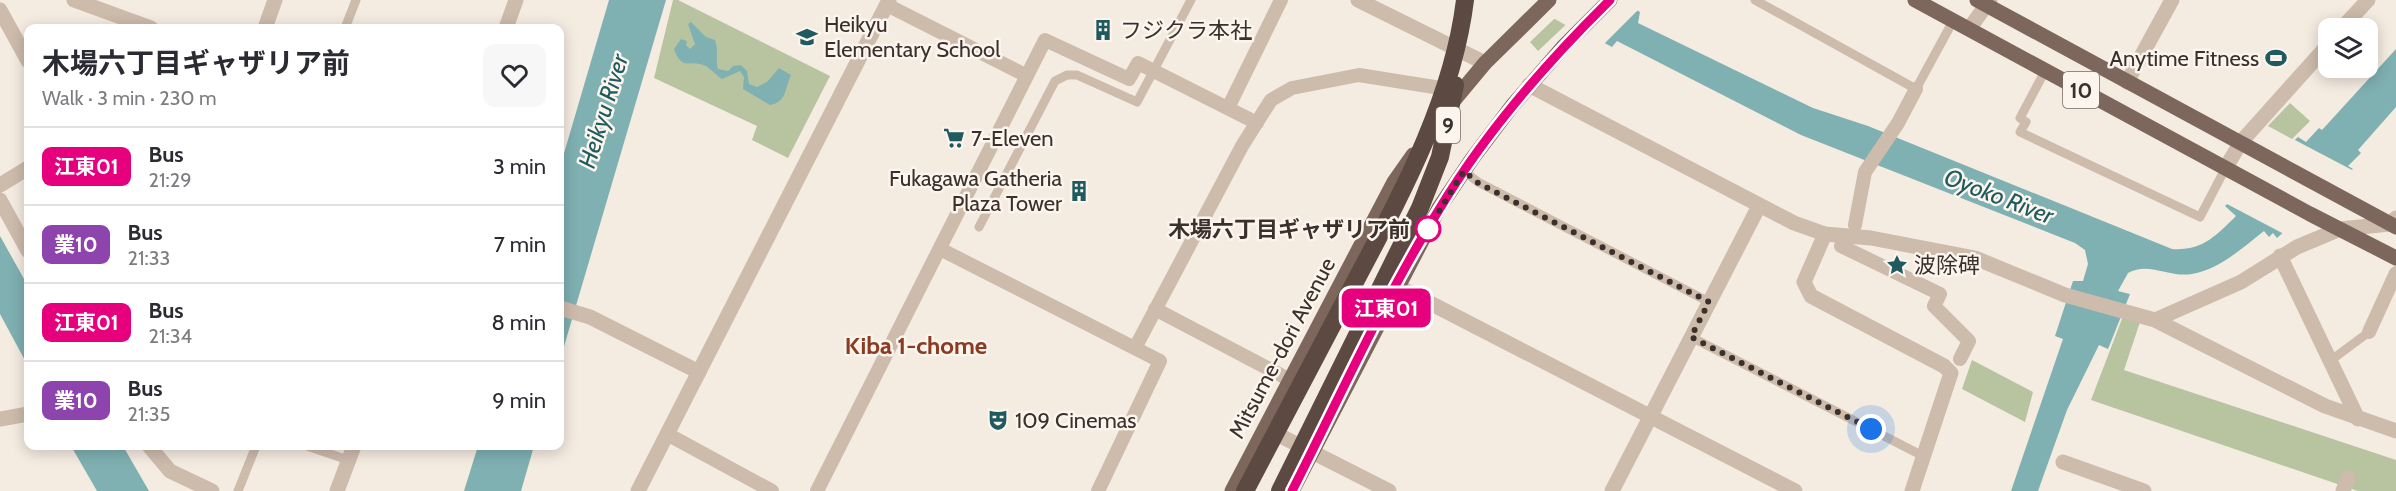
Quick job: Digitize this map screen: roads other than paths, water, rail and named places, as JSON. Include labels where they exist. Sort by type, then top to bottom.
[{"type":"highway","name":"9","points":[[1245,491],[1375,244],[1421,151],[1453,61],[1467,0]]},
{"type":"highway","name":"9","points":[[1280,491],[1420,208],[1446,132],[1467,0]]},
{"type":"main road","name":"Mitsume-dori Avenue","points":[[1232,491],[1292,381],[1394,182],[1435,123],[1485,63],[1549,0]]},
{"type":"main road","points":[[1292,491],[1439,208],[1529,85],[1610,0]]},
{"type":"main road","name":"10","points":[[1915,0],[2225,169],[2396,258]]},
{"type":"main road","name":"10","points":[[1985,2],[2268,159],[2394,223]]},
{"type":"street","points":[[74,0],[140,24]]},
{"type":"street","points":[[266,24],[275,0]]},
{"type":"street","points":[[507,24],[516,0]]},
{"type":"street","points":[[1228,108],[1281,0]]},
{"type":"street","points":[[1358,0],[1485,63]]},
{"type":"street","points":[[2127,82],[2172,0]]},
{"type":"street","points":[[2351,18],[2368,0]]},
{"type":"street","points":[[1969,29],[1985,2]]},
{"type":"street","points":[[638,491],[888,3],[1027,76]]},
{"type":"street","points":[[0,10],[24,54]]},
{"type":"street","points":[[818,491],[1045,40],[1129,79],[1138,63],[1257,123]]},
{"type":"street","points":[[2225,169],[2241,142],[2318,56]]},
{"type":"street","points":[[1135,348],[1271,100],[1292,88],[1359,75],[1461,92]]},
{"type":"street","points":[[1529,85],[1794,223],[1825,234],[1871,238],[1975,258],[2066,295],[2155,320],[2325,406],[2396,431]]},
{"type":"street","points":[[1855,225],[1865,172],[1898,123],[1916,89]]},
{"type":"street","points":[[0,185],[24,170]]},
{"type":"street","points":[[0,200],[24,241]]},
{"type":"street","points":[[1612,491],[1759,206]]},
{"type":"street","points":[[2155,320],[2241,282],[2280,256],[2340,229],[2394,223]]},
{"type":"street","points":[[1825,234],[1804,282],[1811,296],[1944,366],[1951,372],[1912,491]]},
{"type":"street","points":[[1841,246],[1940,294],[1934,306],[1969,341],[1960,359]]},
{"type":"street","points":[[940,249],[1160,361],[1098,491]]},
{"type":"street","points":[[2280,256],[2358,419]]},
{"type":"street","points":[[2369,332],[2396,273]]},
{"type":"street","points":[[1397,286],[1795,491]]},
{"type":"street","points":[[564,309],[590,317],[699,372]]},
{"type":"street","points":[[1155,309],[1292,381]]},
{"type":"street","points":[[0,419],[24,415]]},
{"type":"street","points":[[1265,428],[1389,491]]},
{"type":"street","points":[[667,434],[772,491]]},
{"type":"street","points":[[152,450],[170,471],[212,491]]},
{"type":"street","points":[[337,491],[352,450]]},
{"type":"street","points":[[2063,462],[2125,488],[2144,491]]},
{"type":"lane","points":[[347,24],[356,0]]},
{"type":"lane","points":[[979,227],[1055,81],[1067,75],[1077,75],[1137,102],[1191,0]]},
{"type":"lane","points":[[1755,0],[1916,89],[1953,21]]},
{"type":"lane","points":[[2045,71],[2020,118],[2026,122],[2020,132],[2200,217],[2225,169]]},
{"type":"lane","points":[[1464,171],[1478,183],[1709,302]]},
{"type":"lane","points":[[2330,360],[2369,332]]},
{"type":"lane","points":[[1691,337],[1923,456]]},
{"type":"lane","points":[[238,491],[254,450]]},
{"type":"lane","points":[[319,450],[348,460]]},
{"type":"water","name":"Heikyu River","points":[[609,0],[666,0],[564,346],[564,153]]},
{"type":"water","name":"Oyoko River","points":[[1525,0],[1618,0],[1640,12],[1638,23],[1813,108],[1868,126],[2172,249],[2192,248],[2200,245],[2222,230],[2236,216],[2225,206],[2298,137],[2306,142],[2319,128],[2322,130],[2370,78],[2378,78],[2378,69],[2396,49],[2396,107],[2358,150],[2361,153],[2348,166],[2353,169],[2277,238],[2273,233],[2269,237],[2264,231],[2221,263],[2192,274],[2175,274],[2151,269],[2128,273],[2118,291],[2130,294],[2108,349],[2099,345],[2067,410],[2038,491],[2011,491],[2063,339],[2055,336],[2073,281],[2083,281],[2088,264],[2085,250],[2075,243],[1801,135],[1617,41],[1612,47]]},
{"type":"water","points":[[691,22],[706,37],[715,40],[718,69],[728,71],[733,66],[741,65],[747,71],[749,84],[757,87],[767,82],[779,68],[791,75],[783,98],[770,105],[743,89],[744,77],[740,71],[722,79],[706,66],[687,64],[680,60],[674,49],[681,39],[687,41],[686,45],[690,49],[695,44],[688,24]]},
{"type":"water","points":[[0,236],[24,279],[24,359],[0,314]]},
{"type":"water","points":[[73,450],[125,450],[149,491],[97,491]]},
{"type":"water","points":[[477,450],[533,450],[521,491],[464,491]]},
{"type":"place","name":"フジクラ本社","points":[[1103,30]]},
{"type":"place","name":"Heikyu Elementary School","points":[[807,37]]},
{"type":"place","name":"Anytime Fitness","points":[[2276,58]]},
{"type":"place","name":"7-Eleven","points":[[954,138]]},
{"type":"place","name":"Fukagawa Gatheria Plaza Tower","points":[[1079,191]]},
{"type":"place","name":"木場六丁目ギャザリア前","points":[[1428,229]]},
{"type":"place","name":"波除碑","points":[[1897,265]]},
{"type":"place","name":"109 Cinemas","points":[[998,420]]},
{"type":"district","name":"Kiba 1-chome","points":[[916,345]]}]
